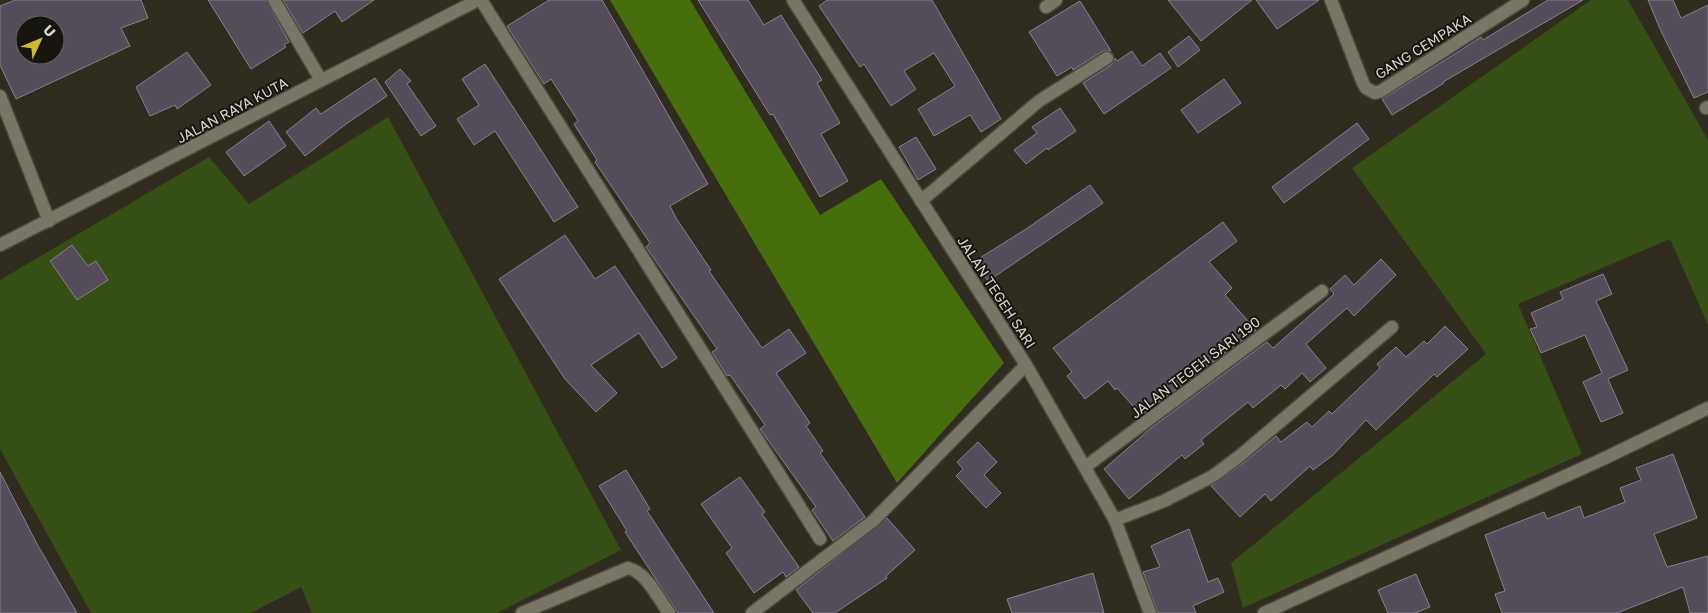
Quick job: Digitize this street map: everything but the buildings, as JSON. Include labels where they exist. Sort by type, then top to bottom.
[{"type":"street","points":[[274,0],[320,80]]},
{"type":"street","points":[[479,0],[820,539]]},
{"type":"street","name":"JALAN RAYA KUTA","points":[[0,245],[479,0]]},
{"type":"street","name":"JALAN TEGEH SARI","points":[[793,0],[1026,364],[1115,520],[1150,613]]},
{"type":"street","name":"GANG CEMPAKA","points":[[1331,0],[1363,83],[1366,88],[1375,93],[1524,0]]},
{"type":"street","points":[[921,201],[1039,101],[1107,58]]},
{"type":"street","points":[[0,96],[50,221]]},
{"type":"street","name":"JALAN TEGEH SARI 190","points":[[1085,467],[1322,291]]},
{"type":"street","points":[[1115,520],[1164,501],[1213,476],[1254,444],[1392,327]]},
{"type":"street","points":[[752,613],[872,521],[1026,364]]},
{"type":"street","points":[[1264,613],[1603,459],[1708,408]]},
{"type":"street","points":[[522,613],[628,568],[641,575],[669,613]]},
{"type":"green space","points":[[610,0],[690,0],[820,215],[881,179],[1004,363],[897,483]]},
{"type":"green space","points":[[1591,0],[1628,0],[1708,140],[1708,325],[1670,239],[1518,304],[1582,454],[1243,608],[1231,563],[1486,354],[1352,168]]},
{"type":"green space","points":[[388,117],[621,550],[497,613],[312,613],[301,587],[251,613],[91,613],[0,449],[0,280],[209,157],[249,204]]}]
